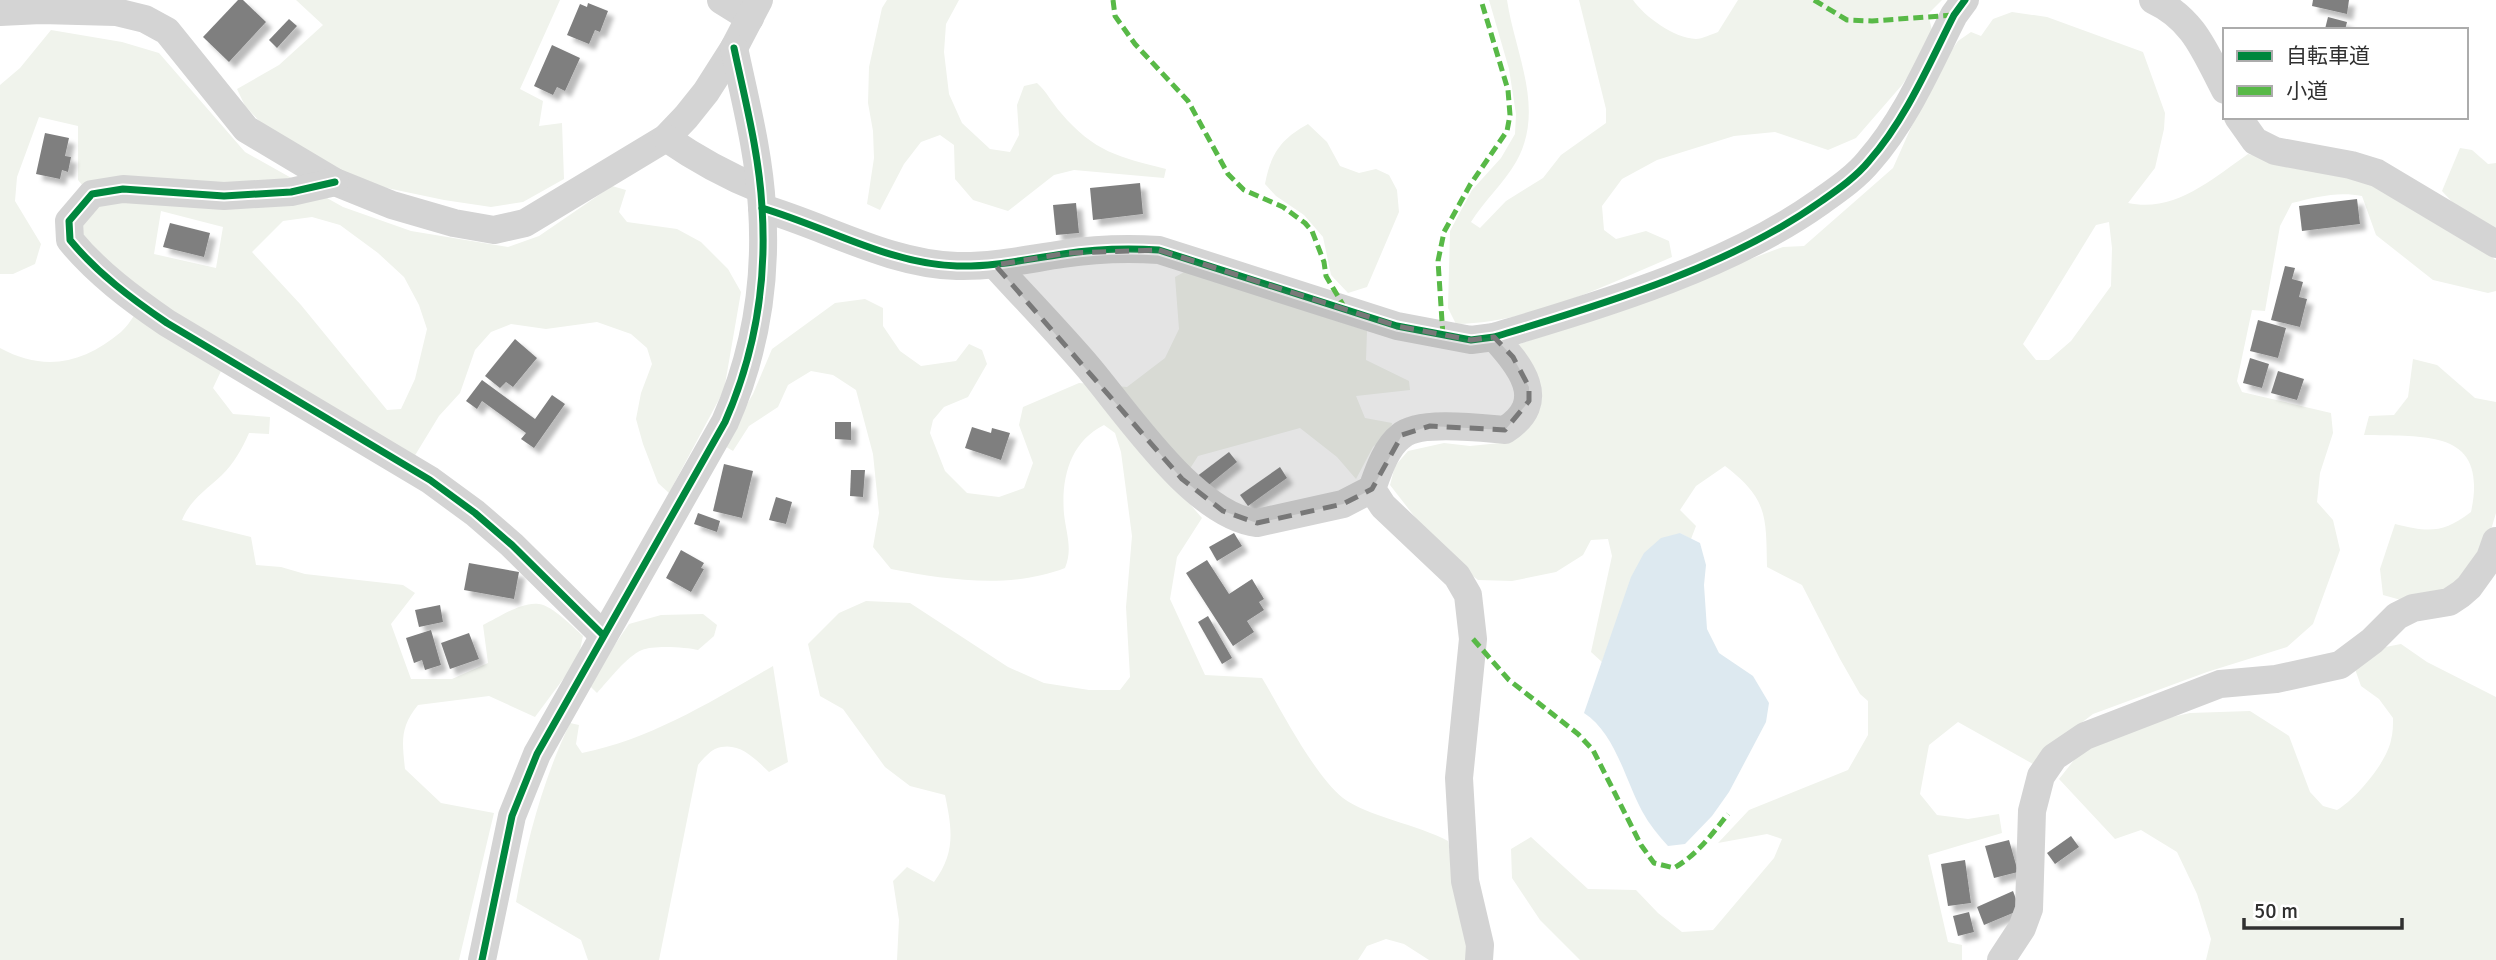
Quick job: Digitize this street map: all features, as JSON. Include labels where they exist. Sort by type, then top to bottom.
[{"type":"street","points":[[0,12],[116,12],[145,19],[167,31],[246,129],[335,182],[392,205],[454,223],[494,230],[525,223],[666,138],[706,92],[755,9],[721,0]]},
{"type":"street","points":[[666,138],[799,219],[885,253],[919,263],[995,265],[1088,251],[1134,248],[1159,250],[1397,326],[1471,340],[1494,338],[1639,290],[1717,259],[1759,240],[1816,205],[1869,162],[1889,135],[1954,15],[1965,0]]},
{"type":"street","points":[[2163,2],[2192,30],[2223,86]]},
{"type":"street","points":[[482,960],[512,816],[523,785],[554,721],[725,422],[741,387],[750,357],[763,269],[762,198],[734,48]]},
{"type":"street","points":[[2239,119],[2255,141],[2274,151],[2351,165],[2376,173],[2496,244]]},
{"type":"street","points":[[335,182],[291,192],[223,196],[123,189],[92,194],[69,221],[70,240],[96,268],[167,323],[430,480],[475,513],[512,545],[603,635]]},
{"type":"street","points":[[995,265],[1087,366],[1181,479],[1223,511],[1247,522],[1257,523],[1343,504],[1372,489],[1388,453],[1402,435],[1430,426],[1505,430],[1515,424],[1529,401],[1529,387],[1513,357],[1494,338]]},
{"type":"street","points":[[1372,489],[1383,506],[1457,576],[1468,595],[1473,639],[1459,778],[1465,881],[1480,945],[1479,960]]},
{"type":"street","points":[[2001,960],[2022,928],[2029,909],[2032,811],[2041,776],[2054,757],[2085,736],[2220,684],[2276,679],[2340,665],[2372,641],[2397,616],[2413,608],[2449,602],[2461,594],[2490,558],[2496,541]]},
{"type":"highlighted area","points":[[1159,250],[1397,326],[1471,340],[1494,337],[1513,357],[1529,387],[1529,401],[1505,430],[1430,426],[1402,435],[1372,489],[1343,504],[1257,523],[1223,511],[1182,479],[995,265],[1067,253]]},
{"type":"shaded area","points":[[296,0],[560,0],[520,89],[543,101],[539,126],[562,123],[564,179],[523,202],[491,207],[444,200],[363,183],[266,128],[245,106],[237,89],[279,65],[323,25]]},
{"type":"shaded area","points":[[887,0],[959,0],[946,24],[944,52],[949,94],[962,123],[990,149],[1010,152],[1019,135],[1017,105],[1024,86],[1037,83],[1085,137],[1108,151],[1166,169],[1164,178],[1074,170],[1054,175],[1008,211],[973,200],[955,179],[954,145],[940,135],[921,142],[904,164],[880,210],[867,204],[874,158],[868,103],[869,67],[882,8]]},
{"type":"shaded area","points":[[1489,0],[1507,0],[1526,81],[1528,122],[1525,142],[1516,162],[1471,222],[1480,228],[1506,201],[1543,178],[1561,155],[1606,123],[1606,109],[1579,0],[1633,0],[1661,25],[1679,35],[1696,39],[1718,32],[1738,0],[1942,0],[1928,14],[1932,42],[1902,85],[1856,138],[1828,150],[1775,132],[1734,136],[1657,160],[1622,179],[1602,206],[1604,230],[1616,239],[1646,231],[1669,241],[1672,257],[1594,291],[1539,310],[1484,322],[1456,324],[1448,308],[1450,231],[1472,190],[1501,158],[1515,134],[1516,114],[1509,69]]},
{"type":"shaded area","points":[[2012,12],[2047,17],[2143,52],[2165,113],[2164,129],[2155,168],[2128,203],[2162,203],[2192,192],[2248,154],[2381,186],[2407,200],[2496,260],[2496,291],[2488,293],[2433,280],[2376,235],[2362,196],[2336,194],[2292,203],[2280,226],[2265,311],[2252,310],[2237,381],[2242,392],[2331,413],[2333,433],[2320,473],[2317,502],[2333,520],[2340,550],[2313,624],[2287,647],[2207,672],[2093,714],[2033,764],[1958,722],[1929,745],[1920,794],[1937,815],[1968,819],[1999,814],[2002,833],[1928,855],[1948,942],[1962,945],[1962,960],[1580,960],[1540,920],[1512,878],[1511,849],[1531,837],[1588,889],[1636,890],[1658,913],[1682,932],[1713,930],[1774,858],[1782,839],[1767,834],[1718,843],[1749,810],[1848,770],[1868,735],[1868,701],[1860,694],[1840,659],[1802,585],[1767,567],[1762,510],[1750,489],[1725,466],[1696,486],[1680,510],[1696,526],[1691,539],[1680,533],[1617,620],[1602,662],[1591,652],[1612,556],[1608,539],[1591,540],[1583,555],[1556,572],[1512,581],[1478,580],[1442,552],[1390,485],[1395,466],[1408,451],[1444,443],[1470,446],[1500,443],[1521,427],[1517,345],[1783,247],[1804,246],[1893,168],[1934,76],[1958,41],[1971,32],[1981,36],[1993,19]],"holes":[[[2109,222],[2112,248],[2111,286],[2071,341],[2049,360],[2036,360],[2023,344],[2096,225]]]},
{"type":"shaded area","points":[[51,30],[122,42],[159,53],[245,152],[343,207],[411,231],[508,247],[539,236],[612,186],[626,190],[619,212],[627,222],[677,229],[701,242],[728,269],[741,292],[724,390],[669,493],[658,483],[636,419],[641,393],[652,364],[647,348],[631,334],[597,322],[546,329],[511,324],[491,332],[475,350],[460,393],[439,416],[414,457],[230,352],[213,388],[233,414],[270,417],[269,434],[249,433],[230,466],[194,501],[182,520],[251,537],[256,565],[281,567],[305,574],[403,585],[415,593],[391,624],[411,679],[452,679],[488,663],[483,625],[525,605],[539,604],[550,609],[583,636],[578,659],[535,717],[489,696],[418,705],[408,720],[403,742],[405,769],[441,803],[494,813],[459,960],[0,960],[0,348],[16,356],[48,362],[78,357],[107,343],[121,332],[146,296],[82,239],[81,227],[97,203],[78,180],[78,126],[39,117],[17,177],[15,201],[41,244],[35,264],[13,274],[0,274],[0,85],[20,68]],"holes":[[[161,211],[223,227],[216,268],[154,254]],[[312,217],[340,225],[378,253],[404,277],[419,305],[427,329],[415,379],[401,409],[387,410],[301,305],[252,252],[283,221]]]},
{"type":"shaded area","points":[[1308,124],[1327,142],[1340,166],[1359,173],[1376,169],[1389,175],[1397,190],[1399,212],[1367,287],[1348,293],[1331,275],[1323,237],[1304,215],[1276,196],[1265,184],[1270,164],[1284,141]]},
{"type":"shaded area","points":[[2460,148],[2472,150],[2488,164],[2496,163],[2496,233],[2455,205],[2442,191]]},
{"type":"shaded area","points":[[1188,270],[1367,331],[1366,360],[1409,381],[1410,390],[1356,396],[1365,418],[1392,423],[1391,430],[1373,447],[1356,479],[1337,457],[1300,428],[1198,456],[1177,489],[1202,518],[1177,557],[1170,599],[1205,675],[1262,678],[1310,759],[1343,798],[1365,810],[1448,841],[1464,920],[1465,960],[1429,960],[1404,944],[1386,939],[1367,946],[1358,960],[897,960],[899,920],[893,881],[907,867],[934,882],[941,871],[950,840],[945,795],[910,786],[885,767],[843,709],[820,696],[808,644],[839,613],[866,601],[910,603],[1008,667],[1044,683],[1089,690],[1120,690],[1130,677],[1126,607],[1132,536],[1121,452],[1115,433],[1104,425],[1092,432],[1070,462],[1063,501],[1069,548],[1065,568],[1023,579],[1001,580],[956,579],[891,569],[873,547],[879,513],[873,454],[856,390],[833,375],[811,371],[788,385],[778,407],[749,426],[733,451],[723,445],[753,394],[772,349],[835,303],[865,299],[883,308],[883,326],[900,351],[921,366],[956,361],[969,344],[982,350],[987,364],[968,397],[944,407],[933,420],[930,433],[945,471],[967,493],[999,497],[1024,488],[1033,463],[1019,425],[1023,407],[1079,383],[1127,387],[1165,358],[1179,329],[1175,277]]},
{"type":"shaded area","points":[[2413,359],[2437,365],[2475,398],[2496,402],[2496,513],[2484,553],[2457,587],[2401,600],[2383,595],[2380,569],[2395,524],[2426,530],[2452,524],[2471,512],[2474,485],[2470,465],[2461,451],[2447,443],[2409,436],[2364,435],[2369,416],[2394,415],[2408,397]]},
{"type":"shaded area","points":[[1680,533],[1700,543],[1706,565],[1704,585],[1707,629],[1719,653],[1753,676],[1769,703],[1766,722],[1729,792],[1712,816],[1685,844],[1668,846],[1642,811],[1604,732],[1584,713],[1631,577],[1644,553],[1661,538]]},
{"type":"shaded area","points":[[703,614],[717,625],[714,636],[698,650],[654,647],[642,650],[624,663],[597,693],[588,684],[629,624],[661,615]]},
{"type":"shaded area","points":[[2401,644],[2427,662],[2496,697],[2496,960],[2206,960],[2211,939],[2197,894],[2177,852],[2141,830],[2115,839],[2059,779],[2082,750],[2145,723],[2190,713],[2250,711],[2289,736],[2310,792],[2323,806],[2337,810],[2353,798],[2370,779],[2384,759],[2392,735],[2393,718],[2379,699],[2361,686],[2355,669],[2375,649]]},
{"type":"shaded area","points":[[773,666],[788,762],[769,772],[745,752],[723,747],[713,750],[698,765],[659,960],[588,960],[581,940],[516,902],[537,810],[570,723],[579,725],[576,744],[582,753],[608,747],[657,729]]},
{"type":"building","points":[[238,0],[243,0],[266,22],[229,62],[203,37]]},
{"type":"building","points":[[2313,0],[2349,0],[2347,14],[2312,6]]},
{"type":"building","points":[[588,3],[608,11],[600,32],[595,30],[589,44],[567,35],[580,4],[587,7]]},
{"type":"building","points":[[2328,17],[2347,22],[2346,28],[2325,28]]},
{"type":"building","points":[[289,19],[297,26],[277,48],[269,40]]},
{"type":"building","points":[[552,45],[580,58],[565,91],[557,87],[553,95],[534,86]]},
{"type":"building","points":[[45,133],[69,138],[65,156],[71,157],[68,172],[62,170],[60,179],[36,174]]},
{"type":"building","points":[[1140,183],[1143,214],[1093,220],[1090,188]]},
{"type":"building","points":[[2357,199],[2360,224],[2302,231],[2299,206]]},
{"type":"building","points":[[1076,203],[1079,233],[1056,235],[1053,205]]},
{"type":"building","points":[[170,223],[210,233],[204,257],[163,247]]},
{"type":"building","points":[[2285,266],[2295,268],[2292,279],[2303,282],[2299,297],[2307,299],[2300,327],[2271,320]]},
{"type":"building","points":[[2258,320],[2286,328],[2278,358],[2250,351]]},
{"type":"building","points":[[515,339],[537,358],[513,387],[506,382],[500,388],[485,376]]},
{"type":"building","points":[[2250,358],[2269,364],[2262,388],[2243,383]]},
{"type":"building","points":[[2278,371],[2304,379],[2297,400],[2271,393]]},
{"type":"building","points":[[482,380],[535,419],[552,395],[565,404],[534,448],[521,439],[526,433],[482,401],[477,409],[466,401]]},
{"type":"building","points":[[835,422],[851,422],[851,440],[835,439]]},
{"type":"building","points":[[972,427],[991,433],[992,428],[1010,433],[1001,460],[965,448]]},
{"type":"building","points":[[1229,452],[1237,462],[1205,488],[1196,477]]},
{"type":"building","points":[[724,464],[753,471],[742,518],[713,511]]},
{"type":"building","points":[[1280,467],[1287,478],[1248,506],[1240,495]]},
{"type":"building","points":[[851,470],[865,470],[863,497],[850,496]]},
{"type":"building","points":[[776,497],[792,502],[786,524],[769,520]]},
{"type":"building","points":[[698,513],[720,521],[717,532],[694,524]]},
{"type":"building","points":[[1234,533],[1242,546],[1217,561],[1209,547]]},
{"type":"building","points":[[681,550],[704,563],[701,568],[704,569],[691,592],[666,578]]},
{"type":"building","points":[[1207,560],[1229,594],[1252,579],[1264,599],[1259,602],[1264,610],[1247,621],[1254,632],[1233,646],[1186,573]]},
{"type":"building","points":[[469,563],[519,572],[514,599],[464,590]]},
{"type":"building","points":[[440,605],[443,622],[419,627],[415,610]]},
{"type":"building","points":[[1208,616],[1232,658],[1222,664],[1198,622]]},
{"type":"building","points":[[431,630],[441,665],[425,670],[422,660],[414,663],[406,638]]},
{"type":"building","points":[[469,633],[479,659],[450,669],[441,643]]},
{"type":"building","points":[[2071,836],[2079,847],[2055,864],[2047,853]]},
{"type":"building","points":[[2009,840],[2018,872],[1994,878],[1985,846]]},
{"type":"building","points":[[1965,860],[1971,903],[1948,906],[1941,864]]},
{"type":"building","points":[[2013,891],[2020,910],[1984,925],[1977,907]]},
{"type":"building","points":[[1969,912],[1974,932],[1958,936],[1953,916]]},
{"type":"marked path","points":[[1113,0],[1115,16],[1135,44],[1188,101],[1228,174],[1244,190],[1283,207],[1312,231],[1324,262],[1326,276],[1346,310]]},
{"type":"marked path","points":[[1443,336],[1438,261],[1444,232],[1470,185],[1507,131],[1510,115],[1508,90],[1481,0]]},
{"type":"marked path","points":[[1814,0],[1847,20],[1872,21],[1954,15]]},
{"type":"marked path","points":[[1473,639],[1509,680],[1578,734],[1593,750],[1641,845],[1654,863],[1674,868],[1682,863],[1704,844],[1728,814]]},
{"type":"cycle path","points":[[762,208],[883,252],[932,264],[984,265],[1087,251],[1159,250],[1397,326],[1471,340],[1494,337],[1621,297],[1705,265],[1784,225],[1833,193],[1864,167],[1882,145],[1916,91],[1954,15],[1965,0]]},
{"type":"cycle path","points":[[482,960],[512,816],[537,754],[725,422],[744,370],[757,317],[763,235],[758,167],[734,48]]},
{"type":"cycle path","points":[[335,182],[291,192],[224,196],[123,189],[92,194],[69,221],[70,240],[116,285],[167,323],[430,480],[475,513],[512,545],[603,635]]}]
